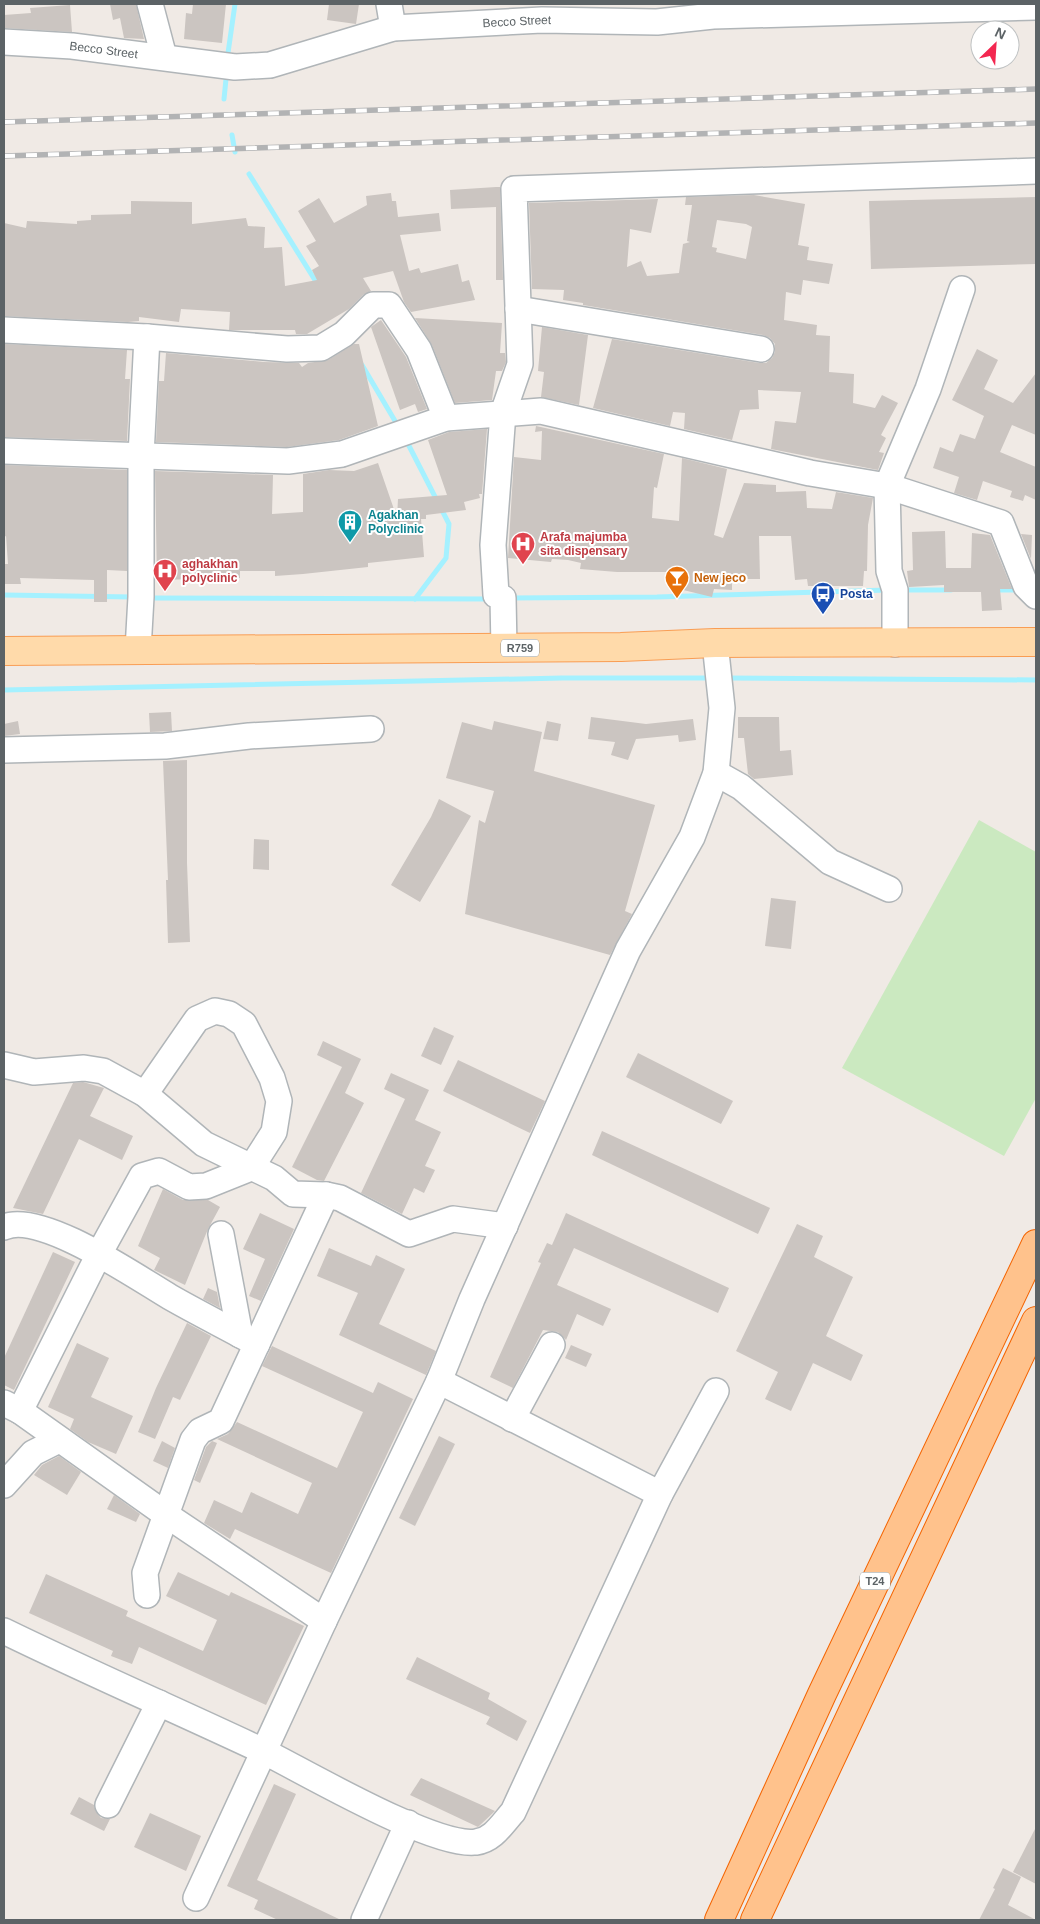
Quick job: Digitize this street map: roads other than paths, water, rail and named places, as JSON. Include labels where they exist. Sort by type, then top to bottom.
[{"type":"highway","name":"T24","points":[[719,1920],[822,1694],[1036,1244]]},
{"type":"highway","name":"T24","points":[[755,1920],[1036,1321]]},
{"type":"main road","name":"R759","points":[[4,651],[504,648],[715,643],[896,644],[1036,642]]},
{"type":"street","points":[[150,4],[164,57]]},
{"type":"street","name":"Becco Street","points":[[4,42],[72,46],[235,67],[270,64],[391,16],[542,12],[657,22],[713,10],[1036,7]]},
{"type":"street","points":[[504,648],[503,598],[496,595],[493,545],[503,413],[520,364],[514,189],[1036,171]]},
{"type":"street","points":[[896,644],[896,590],[889,571],[887,486],[928,388],[962,290]]},
{"type":"street","points":[[4,330],[147,337],[287,349],[321,348],[344,334],[373,305],[389,305],[419,350],[446,418]]},
{"type":"street","points":[[518,309],[761,349]]},
{"type":"street","points":[[138,650],[141,597],[141,456],[147,337]]},
{"type":"street","points":[[4,451],[288,461],[315,459],[342,454],[446,418],[541,411],[810,473],[887,486],[1000,523],[1026,586],[1036,596]]},
{"type":"street","points":[[196,1898],[324,1621],[439,1381],[472,1299],[628,950],[692,837],[716,773],[722,708],[715,643]]},
{"type":"street","points":[[4,750],[165,746],[249,736],[371,729]]},
{"type":"street","points":[[716,773],[741,787],[830,862],[889,888]]},
{"type":"street","points":[[145,1094],[197,1019],[215,1011],[230,1014],[244,1024],[272,1078],[279,1101],[274,1132],[250,1168],[206,1186],[189,1187],[159,1172],[142,1176],[12,1407],[165,1514],[324,1621]]},
{"type":"street","points":[[4,1065],[34,1072],[84,1068],[103,1071],[145,1094],[204,1144],[274,1178],[293,1194],[326,1195],[340,1198],[408,1234],[453,1219],[505,1226]]},
{"type":"street","points":[[147,1595],[144,1573],[193,1440],[200,1431],[221,1420],[249,1340],[326,1195]]},
{"type":"street","points":[[6,1225],[30,1226],[59,1235],[99,1254],[170,1297],[249,1340]]},
{"type":"street","points":[[221,1234],[249,1340]]},
{"type":"street","points":[[512,1418],[552,1345]]},
{"type":"street","points":[[439,1381],[660,1494]]},
{"type":"street","points":[[6,1636],[159,1703],[264,1752],[408,1824],[440,1837],[475,1842],[492,1836],[513,1812],[660,1494],[716,1391]]},
{"type":"street","points":[[4,1485],[33,1453],[59,1440]]},
{"type":"street","points":[[108,1805],[159,1703]]},
{"type":"street","points":[[364,1920],[408,1824]]},
{"type":"waterway","points":[[228,53],[235,4]]},
{"type":"waterway","points":[[224,99],[226,79]]},
{"type":"waterway","points":[[232,135],[235,152]]},
{"type":"waterway","points":[[249,174],[318,285]]},
{"type":"waterway","points":[[362,365],[398,426]]},
{"type":"waterway","points":[[406,440],[449,524],[446,558],[415,599]]},
{"type":"waterway","points":[[509,598],[657,597],[888,590]]},
{"type":"waterway","points":[[902,590],[951,590]]},
{"type":"waterway","points":[[994,590],[1021,590]]},
{"type":"waterway","points":[[4,595],[133,597]]},
{"type":"waterway","points":[[147,598],[491,599]]},
{"type":"waterway","points":[[4,690],[562,678],[713,678]]},
{"type":"waterway","points":[[727,678],[1036,680]]},
{"type":"railway","points":[[4,122],[1036,89]]},
{"type":"railway","points":[[4,156],[1036,123]]},
{"type":"place","name":"Agakhan Polyclinic","points":[[350,543]]},
{"type":"place","name":"Arafa majumba sita dispensary","points":[[523,565]]},
{"type":"place","name":"aghakhan polyclinic","points":[[165,592]]},
{"type":"place","name":"New jeco","points":[[677,599]]},
{"type":"place","name":"Posta","points":[[823,615]]}]
